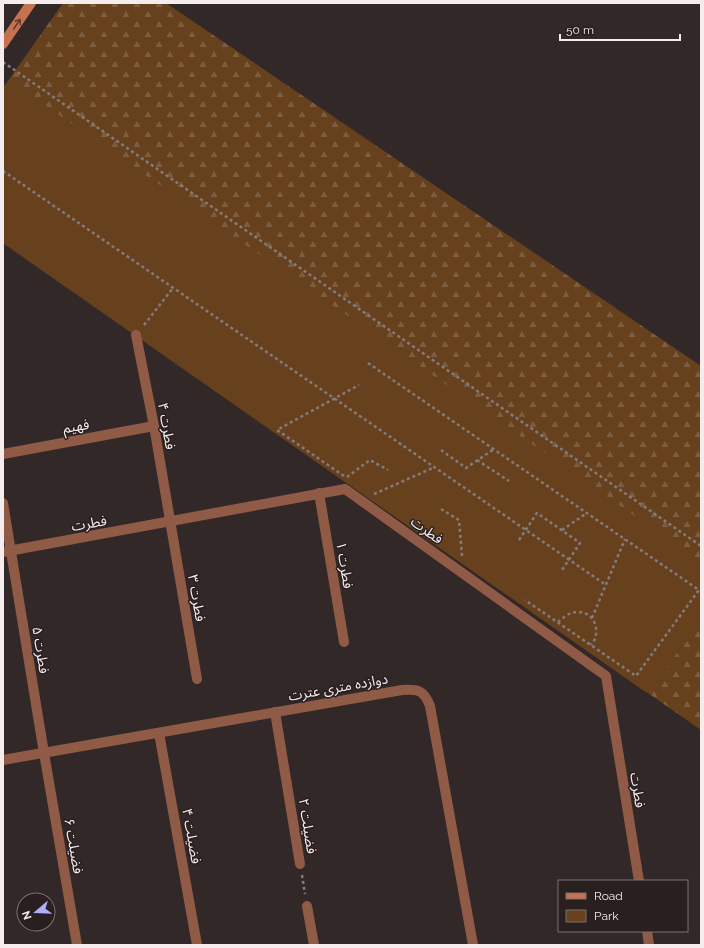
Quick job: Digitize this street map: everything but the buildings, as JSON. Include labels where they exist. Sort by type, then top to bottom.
[{"type":"main road","points":[[3,44],[31,3]]},
{"type":"street","name":"فطرت ۴","points":[[136,335],[154,426],[170,522]]},
{"type":"street","name":"فهیم","points":[[3,454],[154,426]]},
{"type":"street","name":"فطرت","points":[[7,552],[345,489],[606,676],[639,880]]},
{"type":"street","name":"فطرت ۱","points":[[319,493],[344,642]]},
{"type":"street","name":"فطرت ۵","points":[[3,503],[7,552],[44,753]]},
{"type":"street","name":"فطرت ۳","points":[[170,522],[197,678]]},
{"type":"street","name":"دوازده متری عترت","points":[[3,760],[402,690],[411,689],[420,691],[427,696],[430,706],[473,945]]},
{"type":"street","name":"فضیلت ۲","points":[[275,712],[300,864]]},
{"type":"street","name":"فضیلت ۴","points":[[159,733],[197,945]]},
{"type":"street","name":"فضیلت ۶","points":[[44,753],[77,945]]},
{"type":"street","points":[[307,906],[314,945]]},
{"type":"street","points":[[647,932],[649,945]]},
{"type":"path","points":[[3,62],[701,546]]},
{"type":"path","points":[[3,171],[606,585]]},
{"type":"path","points":[[136,335],[173,288]]},
{"type":"path","points":[[368,363],[699,590],[636,676]]},
{"type":"path","points":[[277,430],[359,385]]},
{"type":"path","points":[[441,450],[466,468],[494,449]]},
{"type":"path","points":[[346,477],[370,460],[388,470]]},
{"type":"path","points":[[477,460],[509,482]]},
{"type":"path","points":[[361,500],[435,467]]},
{"type":"path","points":[[441,509],[459,520],[462,557]]},
{"type":"path","points":[[519,540],[537,513],[562,530],[580,543],[562,570]]},
{"type":"path","points":[[562,530],[587,513]]},
{"type":"path","points":[[592,618],[625,539]]},
{"type":"path","points":[[558,623],[566,615],[576,612],[584,613],[592,618],[596,626],[597,634],[591,645]]},
{"type":"path","name":"فضیلت ۲","points":[[300,864],[307,906]]},
{"type":"green space","points":[[63,3],[166,3],[701,366],[701,730],[3,243],[3,88]]},
{"type":"green space","points":[[9,80],[701,562],[701,621],[647,693],[3,243],[3,88]]}]
